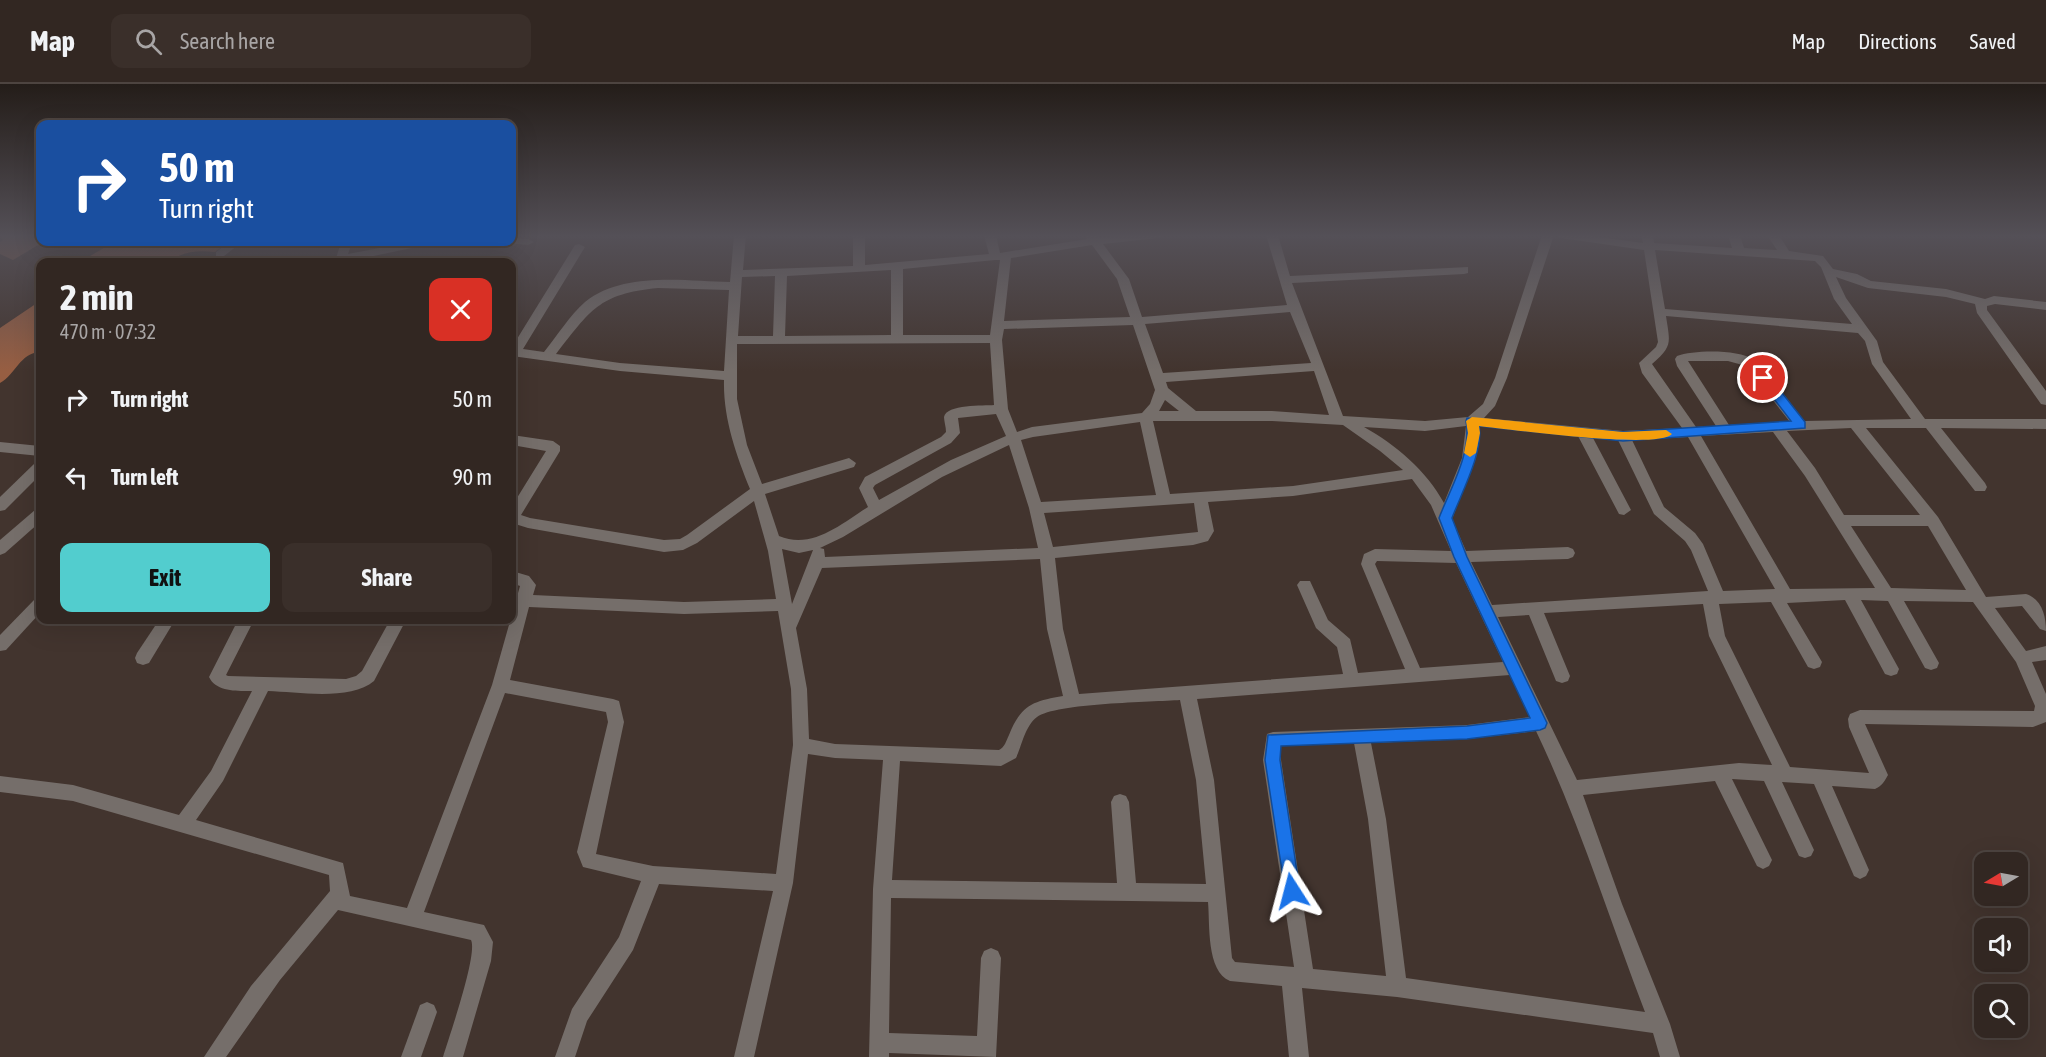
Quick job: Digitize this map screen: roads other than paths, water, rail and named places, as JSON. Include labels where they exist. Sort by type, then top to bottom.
[{"type":"street","points":[[516,348],[558,280]]},
{"type":"street","points":[[546,358],[588,306],[595,299],[604,295],[638,286],[729,280]]},
{"type":"street","points":[[736,280],[731,340],[730,399],[734,423],[773,540],[800,689],[801,745],[784,883],[744,1057]]},
{"type":"street","points":[[779,339],[781,280]]},
{"type":"street","points":[[897,280],[897,339]]},
{"type":"street","points":[[999,280],[997,332],[1001,409],[1013,437],[1036,508],[1047,553],[1055,628],[1073,701]]},
{"type":"street","points":[[1124,280],[1160,384],[1193,416]]},
{"type":"street","points":[[1285,280],[1294,308],[1314,353],[1317,367],[1341,421],[1369,435],[1414,474],[1432,495],[1445,518],[1461,557],[1572,788],[1613,904],[1660,1024],[1670,1057]]},
{"type":"street","points":[[1472,421],[1488,406],[1501,378],[1533,280]]},
{"type":"street","points":[[1655,280],[1664,342],[1662,349],[1645,363],[1652,377],[1692,432],[1782,597],[1814,662]]},
{"type":"street","points":[[1831,280],[1840,299],[1871,341],[1878,364],[1980,487]]},
{"type":"street","points":[[1860,280],[1868,284],[1946,293],[1983,302],[1994,300],[2046,306]]},
{"type":"street","points":[[1983,302],[1982,310],[2035,389],[2046,401]]},
{"type":"street","points":[[731,340],[897,339],[1294,308]]},
{"type":"street","points":[[1660,312],[1863,329]]},
{"type":"street","points":[[516,353],[620,367],[730,376]]},
{"type":"street","points":[[1725,430],[1683,366],[1681,359],[1687,357],[1741,358],[1751,363],[1800,425]]},
{"type":"street","points":[[1160,384],[1317,367]]},
{"type":"street","points":[[1146,417],[1155,406],[1160,384]]},
{"type":"street","points":[[876,509],[866,488],[870,481],[946,440],[952,433],[951,416],[957,412],[1001,409]]},
{"type":"street","points":[[773,540],[801,548],[826,540],[943,471],[1013,437],[1044,430],[1146,417],[1272,416],[1425,426],[1472,421],[1584,434],[1623,436],[1855,423],[2046,424]]},
{"type":"street","points":[[1146,417],[1164,500]]},
{"type":"street","points":[[1445,518],[1470,454],[1474,433],[1472,421]]},
{"type":"street","points":[[1572,788],[1720,773],[1777,773],[1875,781],[1879,775],[1857,727],[1856,719],[1860,717],[2033,720],[2040,718],[2043,706],[2022,658],[1979,599],[1933,521],[1855,423]]},
{"type":"street","points":[[1776,426],[1810,471],[1931,663]]},
{"type":"street","points":[[1584,434],[1624,510]]},
{"type":"street","points":[[1623,436],[1659,510],[1698,548],[1714,598],[1717,636],[1777,773],[1805,850]]},
{"type":"street","points":[[516,441],[553,446],[553,451],[516,511]]},
{"type":"street","points":[[0,447],[36,451]]},
{"type":"street","points":[[516,518],[550,527],[674,546],[692,538],[757,491],[849,463]]},
{"type":"street","points":[[0,506],[36,471]]},
{"type":"street","points":[[1036,508],[1293,491],[1414,474]]},
{"type":"street","points":[[815,563],[1047,553],[1203,537],[1207,531],[1200,497]]},
{"type":"street","points":[[0,549],[36,518]]},
{"type":"street","points":[[1841,520],[1933,521]]},
{"type":"street","points":[[790,625],[826,540]]},
{"type":"street","points":[[1415,675],[1368,564],[1369,558],[1375,555],[1461,557],[1568,553]]},
{"type":"street","points":[[412,919],[500,685],[528,585],[524,580],[516,578]]},
{"type":"street","points":[[1305,585],[1322,624],[1344,644],[1352,680]]},
{"type":"street","points":[[1488,612],[1627,600],[1889,594],[2026,600],[2046,625]]},
{"type":"street","points":[[1850,595],[1891,669]]},
{"type":"street","points":[[524,601],[684,608],[783,604]]},
{"type":"street","points":[[0,645],[36,607]]},
{"type":"street","points":[[1534,608],[1562,676]]},
{"type":"street","points":[[142,658],[164,624]]},
{"type":"street","points":[[244,624],[217,676],[235,684],[346,686],[361,682],[368,676],[396,624]]},
{"type":"street","points":[[2022,658],[2046,653]]},
{"type":"street","points":[[801,745],[835,751],[1001,758],[1010,753],[1022,719],[1033,710],[1073,701],[1514,668]]},
{"type":"street","points":[[183,824],[226,760],[236,735],[263,685]]},
{"type":"street","points":[[500,685],[613,706],[616,723],[586,852],[589,861],[653,875],[784,883]]},
{"type":"street","points":[[1187,692],[1205,780],[1223,962],[1230,970],[1397,987],[1660,1024]]},
{"type":"street","points":[[1299,1057],[1298,977],[1272,760],[1273,740],[1467,732],[1540,723]]},
{"type":"street","points":[[1361,737],[1377,819],[1397,987]]},
{"type":"street","points":[[892,754],[882,889],[879,1050],[987,1052],[991,958]]},
{"type":"street","points":[[1720,773],[1762,860]]},
{"type":"street","points":[[1820,777],[1860,870]]},
{"type":"street","points":[[0,784],[73,793],[337,869],[339,894],[344,904],[477,932],[483,942],[481,961],[453,1057]]},
{"type":"street","points":[[1120,802],[1127,892]]},
{"type":"street","points":[[565,1057],[579,1016],[626,944],[653,875]]},
{"type":"street","points":[[882,889],[1215,893]]},
{"type":"street","points":[[214,1057],[240,1014],[272,972],[339,894]]},
{"type":"street","points":[[411,1057],[427,1012]]}]
